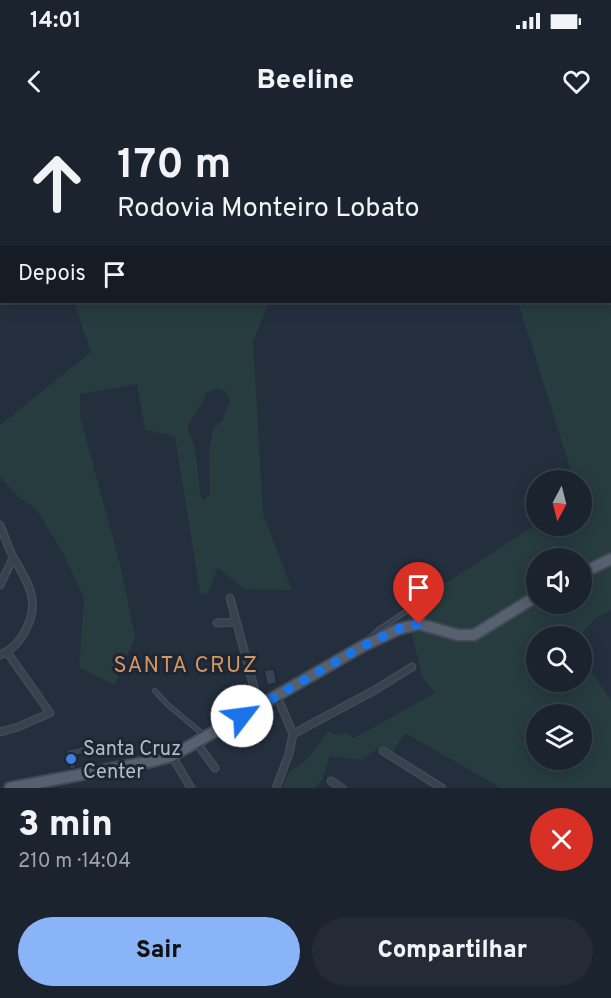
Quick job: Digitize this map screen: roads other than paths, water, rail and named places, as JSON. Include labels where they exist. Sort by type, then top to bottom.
[{"type":"main road","points":[[592,568],[611,559]]},
{"type":"main road","points":[[10,788],[172,756],[382,637],[412,624],[458,635],[474,635],[526,601]]},
{"type":"street","points":[[0,525],[13,558],[27,579],[33,601],[31,621],[21,638],[7,652],[0,655]]},
{"type":"street","points":[[0,585],[13,558]]},
{"type":"street","points":[[230,598],[259,707]]},
{"type":"street","points":[[218,623],[236,622]]},
{"type":"street","points":[[0,732],[50,713],[7,652]]},
{"type":"street","points":[[293,734],[375,690],[412,667]]},
{"type":"street","points":[[276,788],[290,754],[293,734],[277,696]]},
{"type":"street","points":[[201,739],[215,768]]},
{"type":"street","points":[[383,751],[442,788]]},
{"type":"street","points":[[172,756],[191,788]]},
{"type":"street","points":[[331,781],[342,788]]},
{"type":"lane","points":[[363,646],[378,630],[407,611]]},
{"type":"lane","points":[[155,691],[201,739]]},
{"type":"place","name":"Santa Cruz Center","points":[[71,759]]},
{"type":"district","name":"SANTA CRUZ","points":[[186,664]]}]
